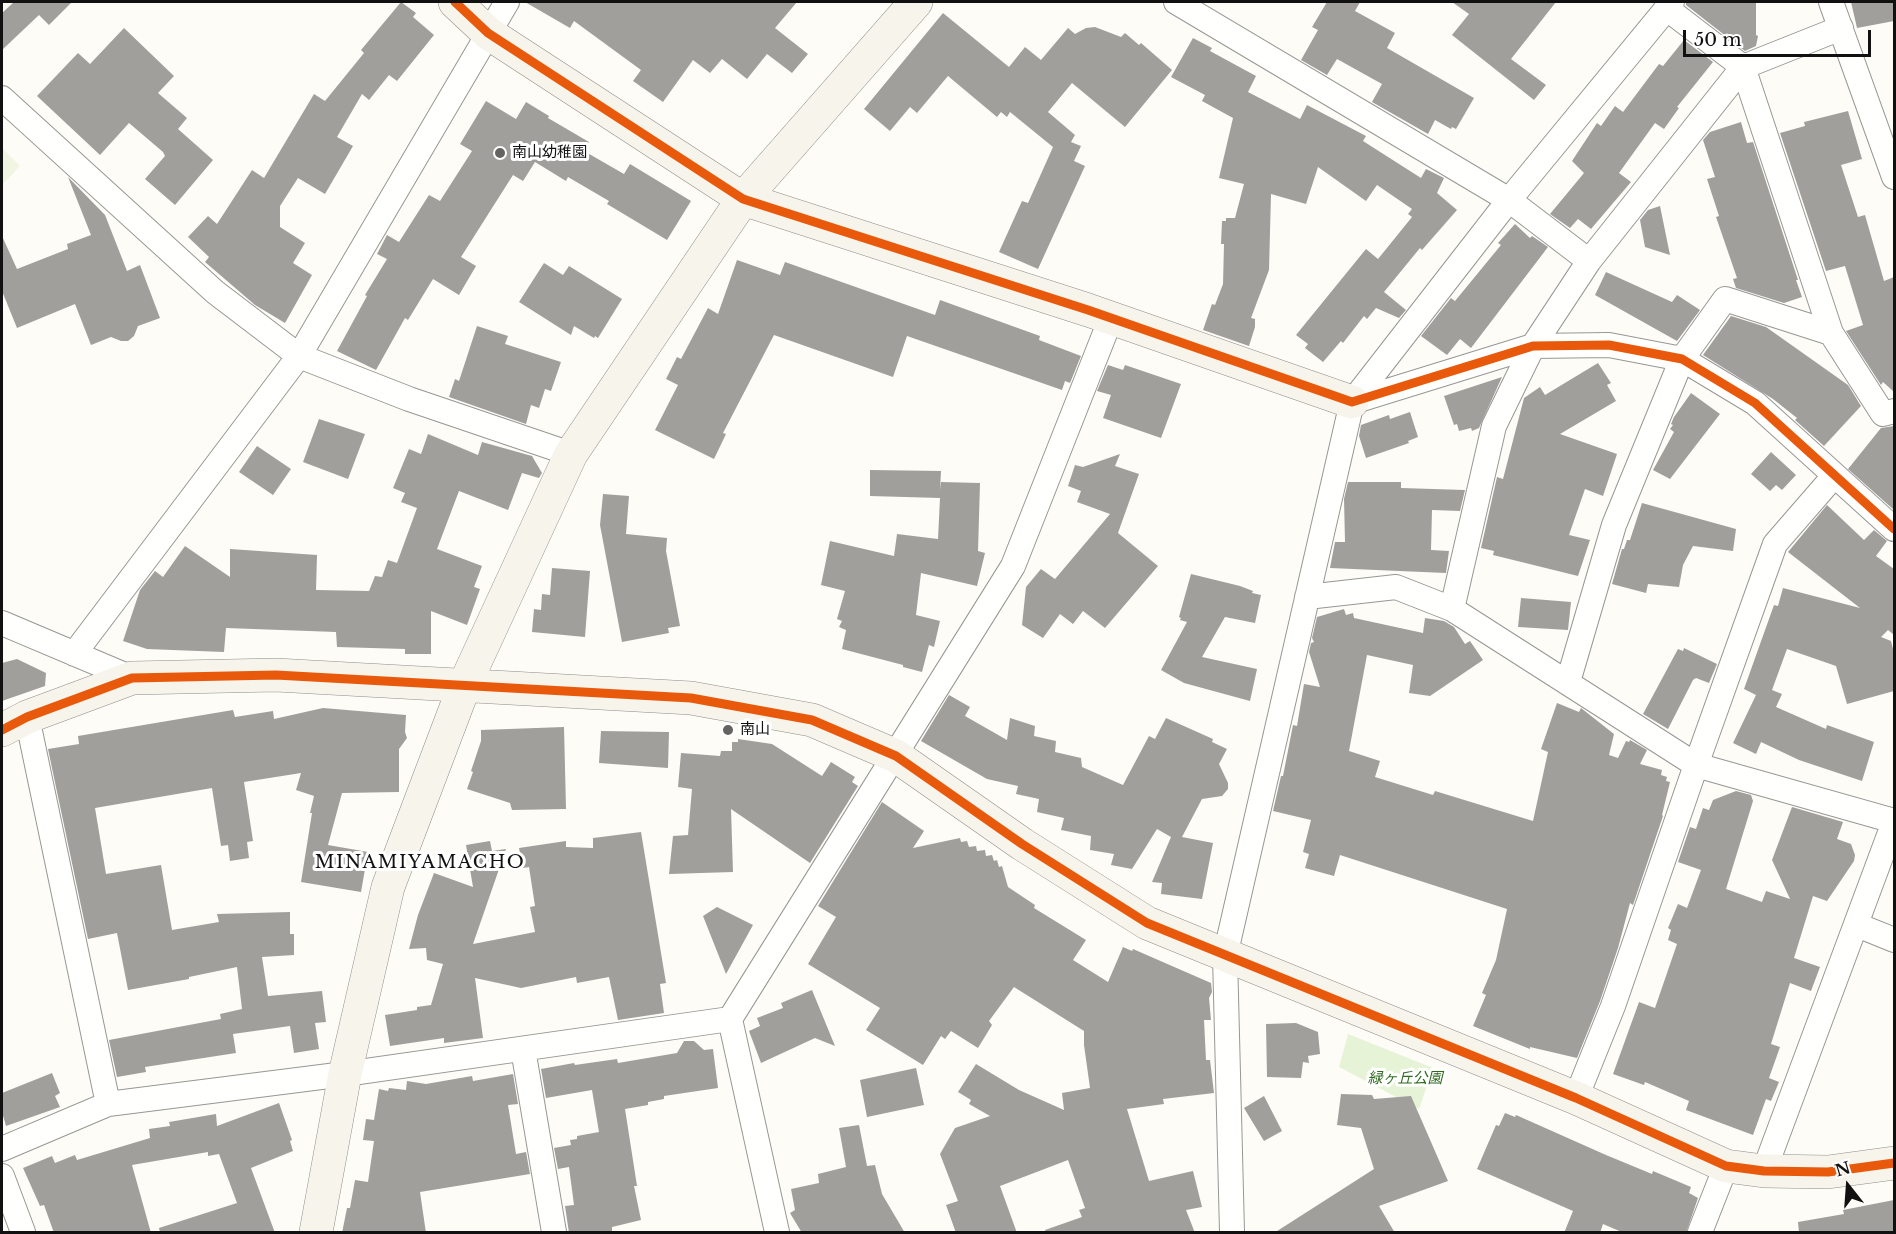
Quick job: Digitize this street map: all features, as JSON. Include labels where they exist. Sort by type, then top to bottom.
[{"type":"street","points":[[455,2],[488,33],[743,199],[1111,318],[1352,402],[1533,346],[1609,345],[1682,359],[1755,403],[1894,529]]},
{"type":"street","points":[[74,654],[299,356],[507,2]]},
{"type":"street","points":[[316,1233],[345,1074],[388,887],[465,684],[571,454],[743,199],[915,2]]},
{"type":"street","points":[[1176,2],[1509,200],[1589,261]]},
{"type":"street","points":[[1831,2],[1894,177]]},
{"type":"street","points":[[1232,1233],[1225,956],[1352,402],[1509,200],[1669,5],[1743,67],[1831,333],[1883,414],[1894,411]]},
{"type":"street","points":[[1452,609],[1494,426],[1533,346],[1589,261],[1743,67],[1841,28]]},
{"type":"street","points":[[2,98],[215,292],[299,356],[409,399],[571,454]]},
{"type":"street","points":[[1568,682],[1614,525],[1682,359],[1725,299],[1831,333]]},
{"type":"street","points":[[777,1233],[730,1020],[1013,566],[1111,318]]},
{"type":"street","points":[[1576,1098],[1613,1006],[1775,544],[1834,476]]},
{"type":"street","points":[[1307,597],[1396,587],[1452,609],[1696,765],[1894,822],[1764,1171]]},
{"type":"street","points":[[2,623],[132,678]]},
{"type":"street","points":[[108,1104],[14,723],[132,678],[276,675],[465,684],[702,700],[812,720],[896,756],[1023,844],[1147,923],[1576,1098],[1726,1166],[1764,1171],[1828,1172],[1894,1163]]},
{"type":"street","points":[[1857,925],[1894,940]]},
{"type":"street","points":[[3,1144],[108,1104],[345,1074],[730,1020]]},
{"type":"street","points":[[523,1049],[554,1233]]},
{"type":"street","points":[[1700,1233],[1726,1166]]},
{"type":"street","points":[[2,1176],[23,1233]]},
{"type":"green space","points":[[2,148],[20,166],[2,185]]},
{"type":"green space","name":"緑ヶ丘公園","points":[[1348,1034],[1433,1068],[1419,1109],[1339,1067]]},
{"type":"building","points":[[14,2],[72,2],[49,25],[39,15],[2,50],[2,13]]},
{"type":"building","points":[[401,2],[416,13],[413,17],[434,35],[397,81],[389,75],[369,100],[362,94],[337,137],[353,146],[325,194],[298,178],[280,206],[280,227],[305,243],[293,263],[312,275],[285,323],[255,305],[205,262],[209,257],[188,237],[208,216],[217,224],[252,170],[264,178],[314,94],[325,101],[364,53],[361,50]]},
{"type":"building","points":[[525,2],[797,2],[775,28],[808,54],[792,73],[767,54],[747,79],[722,59],[710,73],[693,60],[663,102],[633,81],[641,70],[574,21],[570,28]]},
{"type":"building","points":[[1327,2],[1360,2],[1355,11],[1395,33],[1387,48],[1474,98],[1456,129],[1452,127],[1451,129],[1435,120],[1428,134],[1372,102],[1382,84],[1337,59],[1327,75],[1301,60],[1318,30],[1312,27]]},
{"type":"building","points":[[1452,2],[1556,2],[1511,59],[1546,85],[1534,100],[1452,35],[1469,14]]},
{"type":"building","points":[[1686,2],[1756,2],[1756,35],[1758,36],[1756,46],[1745,51],[1686,5]]},
{"type":"building","points":[[1851,2],[1894,2],[1894,21],[1857,28]]},
{"type":"building","points":[[943,13],[1009,67],[1025,47],[1041,60],[1068,28],[1075,34],[1086,28],[1095,27],[1121,37],[1125,33],[1139,45],[1141,43],[1172,70],[1125,127],[1072,83],[1048,112],[1075,135],[1071,142],[1081,146],[1074,161],[1085,166],[1038,269],[999,252],[1022,201],[1028,203],[1053,147],[1010,112],[1007,117],[1001,112],[997,117],[948,76],[917,113],[910,107],[890,131],[864,109]]},
{"type":"building","points":[[124,28],[174,76],[158,93],[187,118],[178,129],[213,160],[175,205],[145,179],[165,156],[163,152],[129,123],[100,155],[37,96],[78,53],[90,64]]},
{"type":"building","points":[[1193,38],[1212,48],[1210,51],[1256,76],[1248,92],[1300,119],[1307,105],[1366,136],[1363,141],[1421,178],[1426,169],[1444,178],[1437,193],[1457,210],[1422,250],[1420,248],[1384,292],[1406,310],[1399,318],[1376,308],[1367,319],[1364,316],[1343,343],[1341,341],[1323,362],[1305,348],[1308,344],[1296,335],[1366,249],[1378,259],[1412,217],[1408,214],[1412,209],[1377,185],[1366,201],[1318,167],[1306,204],[1271,194],[1269,270],[1251,318],[1255,319],[1255,327],[1249,346],[1203,330],[1212,304],[1215,305],[1223,284],[1222,221],[1226,221],[1226,218],[1235,218],[1244,184],[1219,178],[1233,118],[1202,101],[1205,95],[1171,77]]},
{"type":"building","points":[[1684,40],[1713,62],[1677,107],[1679,108],[1664,129],[1655,123],[1619,173],[1631,182],[1591,229],[1578,219],[1570,228],[1550,214],[1584,173],[1572,161],[1597,123],[1601,126],[1615,106],[1623,112],[1659,64],[1663,66]]},
{"type":"building","points":[[486,101],[516,119],[526,102],[589,142],[584,151],[624,174],[630,164],[691,201],[667,240],[607,204],[609,201],[568,177],[566,181],[535,162],[523,181],[513,175],[461,257],[476,266],[459,295],[433,279],[408,320],[405,318],[376,370],[337,351],[367,296],[365,295],[387,259],[377,254],[387,235],[399,242],[429,195],[440,201],[472,151],[460,144]]},
{"type":"building","points":[[1848,111],[1862,159],[1841,165],[1858,217],[1865,215],[1884,281],[1894,277],[1894,392],[1883,382],[1881,385],[1846,331],[1863,325],[1845,266],[1826,271],[1780,133],[1805,126],[1804,122]]},
{"type":"building","points":[[1741,122],[1747,143],[1753,142],[1798,280],[1796,280],[1802,297],[1784,303],[1736,288],[1733,279],[1737,278],[1716,217],[1719,216],[1707,179],[1715,177],[1703,140],[1710,132]]},
{"type":"building","points":[[68,177],[105,215],[127,271],[140,265],[160,318],[138,326],[134,336],[128,341],[111,337],[91,345],[75,304],[17,328],[2,291],[2,236],[17,269],[68,249],[67,244],[91,235]]},
{"type":"building","points":[[1660,206],[1670,255],[1645,247],[1640,220],[1648,210]]},
{"type":"building","points":[[1515,224],[1530,238],[1532,236],[1548,247],[1471,348],[1460,339],[1447,355],[1421,336],[1451,298],[1455,301],[1501,245],[1498,243]]},
{"type":"building","points":[[737,260],[780,275],[785,262],[935,315],[940,300],[1040,336],[1039,340],[1081,356],[1070,383],[1065,381],[1062,390],[907,336],[893,377],[774,335],[723,433],[726,434],[714,459],[655,430],[678,385],[666,379],[677,357],[681,359],[708,308],[718,314]]},
{"type":"building","points":[[544,263],[563,275],[569,266],[622,299],[598,338],[574,326],[571,335],[519,302]]},
{"type":"building","points":[[1606,272],[1672,302],[1677,295],[1700,310],[1677,341],[1595,295]]},
{"type":"building","points":[[1731,316],[1766,327],[1848,385],[1861,406],[1824,446],[1795,420],[1797,418],[1773,399],[1703,355]]},
{"type":"building","points":[[477,326],[508,336],[505,344],[561,362],[551,391],[545,389],[539,408],[531,405],[526,424],[449,397],[455,379],[459,381]]},
{"type":"building","points":[[1598,363],[1611,383],[1607,385],[1616,401],[1560,434],[1617,454],[1603,496],[1585,489],[1569,535],[1590,540],[1578,576],[1493,555],[1494,551],[1481,548],[1497,477],[1503,479],[1524,398],[1540,387],[1545,395]]},
{"type":"building","points":[[1108,365],[1123,370],[1125,365],[1181,384],[1161,438],[1103,418],[1111,395],[1097,391]]},
{"type":"building","points":[[1502,377],[1479,428],[1472,431],[1471,428],[1459,431],[1457,424],[1454,425],[1444,396]]},
{"type":"building","points":[[1691,393],[1720,414],[1670,479],[1653,470],[1674,432],[1670,429],[1674,417]]},
{"type":"building","points":[[1410,412],[1418,437],[1408,441],[1409,443],[1366,458],[1359,436],[1361,425],[1389,415],[1390,419]]},
{"type":"building","points":[[319,419],[365,434],[348,479],[303,462]]},
{"type":"building","points":[[1894,426],[1894,510],[1848,469],[1881,428]]},
{"type":"building","points":[[428,434],[478,455],[482,442],[532,456],[542,473],[539,478],[522,473],[508,510],[459,491],[437,549],[482,566],[474,587],[480,589],[467,625],[431,611],[431,654],[405,654],[405,649],[337,647],[336,632],[226,628],[224,652],[147,649],[123,641],[140,590],[155,571],[163,577],[185,546],[230,577],[230,549],[317,555],[316,590],[369,591],[375,576],[382,577],[388,560],[397,563],[417,508],[401,502],[405,493],[393,488],[409,449],[421,454]]},
{"type":"building","points":[[257,446],[291,469],[273,495],[239,472]]},
{"type":"building","points":[[1771,452],[1796,475],[1782,490],[1776,485],[1770,491],[1751,474]]},
{"type":"building","points":[[1120,454],[1115,466],[1139,474],[1118,533],[1158,566],[1105,628],[1083,611],[1073,624],[1060,614],[1043,638],[1022,625],[1026,587],[1041,569],[1055,579],[1110,514],[1077,502],[1081,491],[1068,486],[1075,465],[1083,467]]},
{"type":"building","points":[[870,470],[941,471],[940,490],[941,482],[980,483],[978,551],[985,553],[977,586],[921,573],[916,615],[940,621],[934,647],[929,645],[922,672],[842,649],[846,630],[839,627],[842,621],[837,619],[845,591],[821,585],[830,541],[894,556],[897,534],[938,539],[940,498],[870,496]]},
{"type":"building","points":[[1348,482],[1401,482],[1401,488],[1465,490],[1460,511],[1432,510],[1431,550],[1449,551],[1446,573],[1330,568],[1335,542],[1345,542],[1344,499]]},
{"type":"building","points":[[603,494],[629,496],[626,534],[667,538],[666,551],[680,626],[668,628],[669,633],[622,642],[600,525]]},
{"type":"building","points":[[1642,503],[1736,529],[1733,551],[1693,546],[1683,565],[1679,587],[1648,584],[1646,593],[1612,584],[1622,549],[1627,540],[1630,540]]},
{"type":"building","points":[[1827,505],[1864,540],[1874,530],[1887,541],[1876,556],[1894,569],[1894,635],[1888,630],[1881,637],[1891,641],[1894,653],[1894,691],[1847,704],[1836,666],[1787,649],[1772,690],[1782,694],[1776,707],[1826,729],[1827,725],[1874,742],[1862,781],[1799,760],[1761,742],[1756,754],[1733,743],[1756,695],[1744,689],[1774,605],[1778,606],[1783,588],[1860,608],[1788,552]]},
{"type":"building","points":[[552,568],[590,571],[585,637],[532,632],[534,609],[541,610],[542,594],[550,595]]},
{"type":"building","points":[[1191,574],[1240,586],[1261,595],[1255,623],[1225,617],[1202,657],[1257,669],[1250,701],[1184,683],[1161,670],[1187,622],[1180,620],[1179,617]]},
{"type":"building","points":[[1521,598],[1571,602],[1568,630],[1518,627]]},
{"type":"building","points":[[1344,609],[1346,615],[1353,613],[1354,618],[1423,633],[1425,618],[1444,621],[1454,627],[1465,644],[1470,641],[1483,660],[1430,696],[1409,693],[1413,665],[1367,655],[1349,751],[1380,761],[1375,777],[1433,795],[1435,791],[1533,821],[1548,752],[1541,749],[1557,703],[1579,712],[1581,708],[1614,734],[1609,755],[1618,758],[1626,741],[1630,740],[1647,750],[1640,764],[1662,770],[1661,775],[1667,777],[1666,781],[1670,782],[1663,816],[1633,905],[1630,903],[1600,1001],[1577,1058],[1530,1047],[1530,1049],[1473,1026],[1486,995],[1482,993],[1496,960],[1507,909],[1340,855],[1334,876],[1305,868],[1309,854],[1303,852],[1311,820],[1273,811],[1281,776],[1283,776],[1293,725],[1297,726],[1304,684],[1320,687],[1309,652],[1311,643],[1314,642],[1312,638],[1317,617]]},
{"type":"building","points":[[1684,648],[1717,664],[1709,683],[1696,678],[1693,680],[1668,729],[1643,714],[1678,649],[1683,651]]},
{"type":"building","points":[[17,659],[46,673],[45,686],[2,701],[2,663]]},
{"type":"building","points":[[949,695],[970,707],[965,716],[1007,740],[1010,718],[1035,726],[1034,736],[1056,741],[1055,752],[1081,758],[1082,767],[1123,785],[1149,736],[1155,739],[1166,718],[1213,739],[1212,742],[1227,749],[1219,764],[1228,783],[1228,789],[1222,796],[1202,799],[1182,837],[1213,843],[1202,899],[1161,894],[1162,883],[1152,882],[1171,837],[1157,829],[1132,869],[1111,865],[1114,854],[1090,850],[1091,836],[1061,830],[1064,818],[1037,812],[1039,799],[1016,794],[1018,786],[987,779],[921,741]]},
{"type":"building","points":[[323,708],[406,715],[407,738],[399,749],[399,792],[342,793],[328,845],[368,852],[361,892],[301,882],[314,796],[296,790],[301,773],[244,782],[253,841],[247,842],[249,858],[230,861],[228,845],[221,846],[212,788],[95,808],[106,874],[161,865],[172,930],[219,922],[217,914],[290,912],[290,934],[294,934],[294,955],[262,957],[268,996],[322,991],[326,1022],[315,1023],[319,1049],[294,1053],[290,1026],[233,1034],[236,1053],[145,1067],[146,1072],[117,1077],[109,1040],[221,1019],[220,1014],[242,1009],[237,967],[189,977],[189,979],[128,990],[117,933],[88,939],[48,749],[79,744],[78,736],[233,710],[235,717],[273,711],[274,719]]},
{"type":"building","points":[[564,727],[566,809],[512,810],[510,803],[467,789],[481,741],[481,730]]},
{"type":"building","points":[[601,731],[669,732],[668,768],[599,763]]},
{"type":"building","points":[[738,739],[772,744],[822,776],[831,762],[855,777],[852,782],[858,786],[810,863],[731,809],[733,872],[669,874],[673,836],[688,835],[692,789],[678,787],[681,753],[720,756],[721,751],[732,751],[732,742],[738,742]]},
{"type":"building","points":[[1736,791],[1751,795],[1753,801],[1726,889],[1762,902],[1766,891],[1790,899],[1772,860],[1792,807],[1843,822],[1837,839],[1851,844],[1855,855],[1854,861],[1827,901],[1813,896],[1794,958],[1820,967],[1811,991],[1790,983],[1771,1044],[1780,1047],[1769,1078],[1779,1082],[1771,1101],[1766,1099],[1753,1135],[1686,1110],[1689,1101],[1645,1082],[1644,1085],[1613,1074],[1639,1002],[1655,1008],[1677,944],[1668,940],[1671,930],[1668,928],[1678,904],[1687,908],[1701,870],[1678,862],[1690,827],[1696,829],[1703,808],[1709,810],[1713,800]]},
{"type":"building","points":[[882,802],[924,831],[913,848],[960,838],[961,842],[967,841],[969,847],[976,846],[977,851],[985,850],[986,856],[992,855],[999,867],[1002,866],[1008,887],[1035,905],[1034,908],[1086,940],[1073,960],[1108,982],[1123,947],[1132,951],[1133,949],[1211,983],[1212,992],[1209,998],[1211,1020],[1204,1020],[1206,1060],[1210,1060],[1214,1093],[1163,1099],[1164,1104],[1127,1109],[1149,1181],[1193,1171],[1202,1207],[1186,1210],[1195,1233],[1046,1233],[1045,1230],[1082,1217],[1079,1210],[1085,1208],[1068,1160],[1000,1186],[1017,1233],[956,1233],[946,1205],[958,1201],[940,1154],[955,1128],[990,1116],[969,1104],[971,1100],[958,1092],[976,1064],[1019,1090],[1064,1110],[1062,1093],[1090,1088],[1084,1031],[1014,987],[989,1021],[992,1025],[978,1048],[951,1031],[945,1039],[941,1036],[923,1065],[866,1030],[880,1008],[808,964],[836,917],[818,906]]},
{"type":"building","points":[[641,832],[666,983],[660,984],[664,1013],[618,1020],[609,977],[577,983],[576,977],[521,988],[475,978],[483,1038],[444,1043],[444,1038],[390,1046],[385,1015],[417,1010],[417,1007],[431,1005],[443,964],[427,960],[426,948],[409,949],[418,915],[434,873],[473,887],[466,845],[490,841],[492,851],[506,849],[473,944],[535,932],[530,907],[535,906],[529,867],[523,868],[519,848],[566,841],[566,847],[593,848],[593,838]]},
{"type":"building","points":[[717,907],[753,925],[726,974],[703,916]]},
{"type":"building","points":[[812,990],[835,1046],[815,1038],[761,1063],[749,1031],[760,1026],[757,1018],[783,1008],[781,1003]]},
{"type":"building","points":[[1296,1023],[1318,1032],[1320,1054],[1308,1056],[1309,1063],[1303,1062],[1301,1078],[1267,1077],[1266,1024]]},
{"type":"building","points":[[684,1041],[694,1041],[704,1050],[713,1049],[718,1088],[664,1096],[664,1099],[648,1102],[648,1105],[625,1109],[637,1186],[634,1186],[641,1220],[612,1227],[612,1233],[569,1233],[565,1206],[574,1205],[569,1167],[558,1169],[554,1148],[571,1145],[570,1140],[577,1139],[577,1136],[599,1132],[592,1090],[546,1098],[541,1069],[617,1059],[618,1063],[677,1053]]},
{"type":"building","points":[[916,1068],[924,1105],[867,1117],[860,1080]]},
{"type":"building","points":[[52,1073],[60,1093],[55,1096],[60,1107],[6,1126],[2,1112],[2,1093]]},
{"type":"building","points":[[513,1074],[518,1104],[508,1105],[516,1154],[526,1152],[530,1174],[420,1192],[426,1233],[342,1233],[347,1208],[350,1208],[355,1180],[368,1182],[374,1141],[363,1140],[366,1119],[374,1120],[379,1089],[406,1090],[407,1081],[426,1084],[472,1076],[473,1081]]},
{"type":"building","points":[[1341,1094],[1372,1095],[1374,1099],[1411,1096],[1448,1181],[1379,1206],[1395,1233],[1274,1233],[1374,1169],[1361,1128],[1337,1125]]},
{"type":"building","points":[[1264,1096],[1282,1131],[1264,1141],[1244,1108]]},
{"type":"building","points":[[279,1103],[292,1140],[290,1141],[293,1151],[251,1168],[275,1233],[160,1233],[159,1228],[237,1203],[219,1154],[208,1156],[208,1152],[132,1165],[151,1233],[54,1233],[44,1205],[40,1206],[23,1168],[52,1156],[55,1163],[75,1155],[77,1160],[150,1138],[149,1129],[170,1126],[169,1122],[216,1114],[217,1126]]},
{"type":"building","points":[[1505,1113],[1515,1117],[1516,1115],[1652,1174],[1653,1171],[1691,1187],[1689,1193],[1698,1198],[1686,1233],[1624,1233],[1603,1224],[1600,1233],[1564,1233],[1573,1211],[1477,1169],[1496,1125],[1499,1126]]},
{"type":"building","points":[[859,1125],[867,1166],[875,1165],[882,1194],[905,1233],[802,1233],[790,1213],[795,1210],[791,1189],[819,1183],[818,1174],[846,1167],[839,1128]]},
{"type":"building","points":[[1894,1200],[1894,1233],[1799,1233],[1798,1222],[1844,1214],[1843,1210]]},
{"type":"cycle path","points":[[455,2],[488,33],[743,199],[1088,310],[1352,402],[1533,346],[1609,345],[1682,359],[1755,403],[1894,529]]},
{"type":"cycle path","points":[[2,730],[27,717],[132,678],[276,675],[691,698],[812,720],[896,756],[1022,844],[1147,923],[1576,1098],[1726,1166],[1764,1171],[1828,1172],[1894,1163]]},
{"type":"place","name":"南山幼稚園","points":[[500,153]]},
{"type":"place","name":"南山","points":[[728,730]]},
{"type":"district","name":"MINAMIYAMACHO","points":[[420,863]]}]
